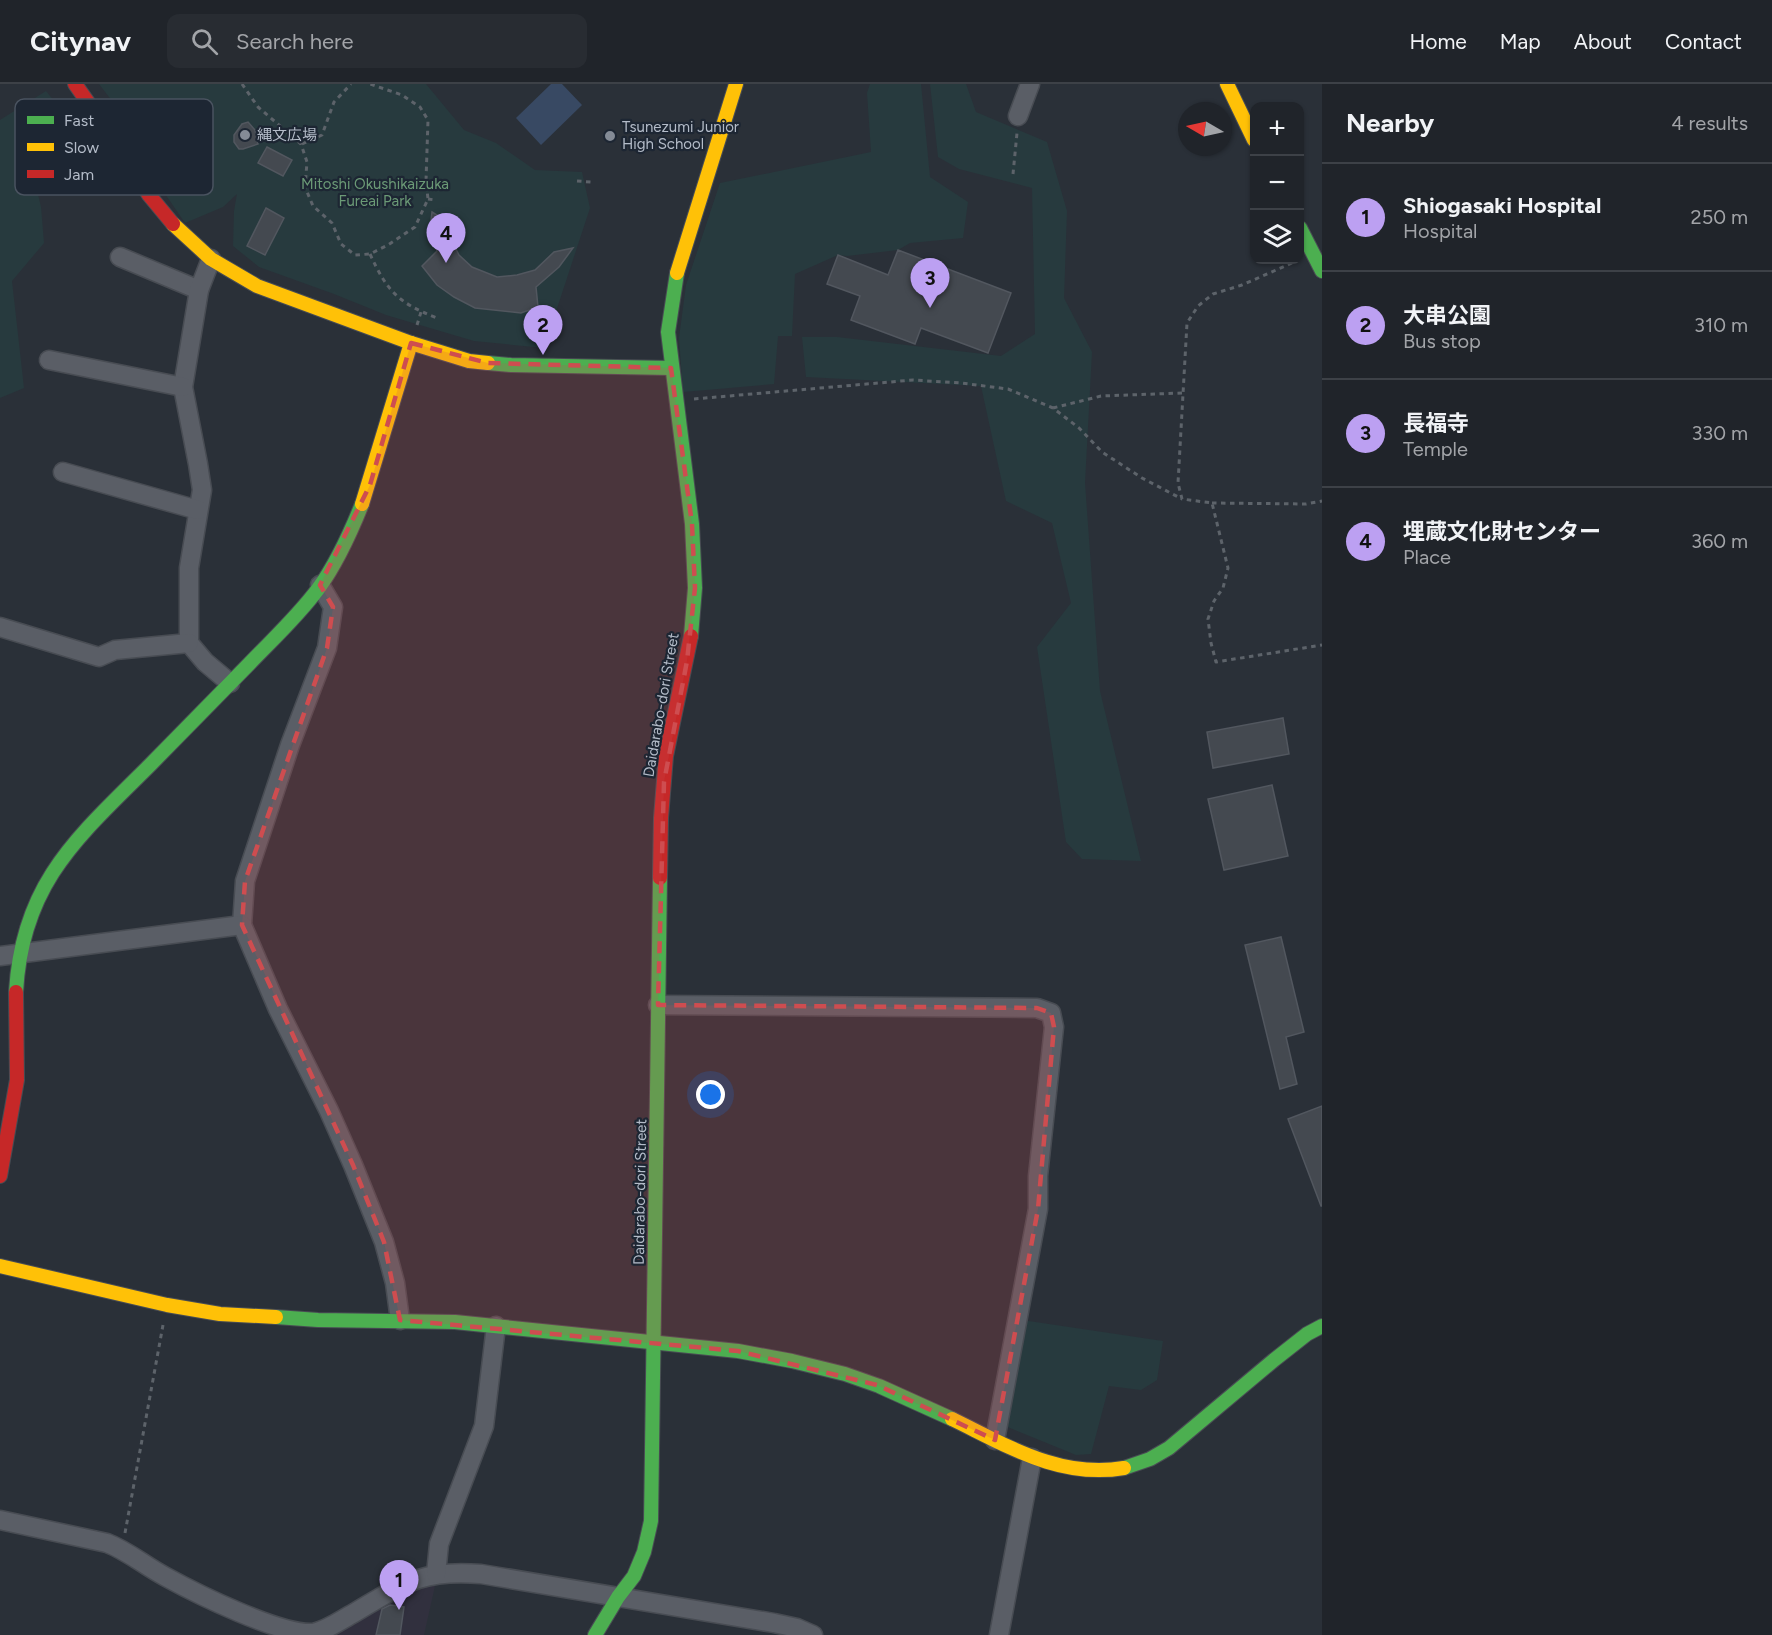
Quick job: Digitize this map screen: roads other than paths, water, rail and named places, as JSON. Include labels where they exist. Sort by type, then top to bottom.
[{"type":"street","points":[[75,84],[86,99]]},
{"type":"street","name":"Daidarabo-dori Street","points":[[595,1635],[634,1576],[644,1552],[651,1521],[661,818],[666,756],[687,661],[693,624],[695,588],[692,524],[668,332],[674,287],[736,84]]},
{"type":"street","points":[[1018,116],[1030,84]]},
{"type":"street","points":[[1227,84],[1250,132]]},
{"type":"street","points":[[149,195],[168,220],[211,259],[257,286],[411,344],[458,358],[488,363],[671,368]]},
{"type":"street","points":[[1304,237],[1322,270]]},
{"type":"street","points":[[120,257],[199,290]]},
{"type":"street","points":[[211,259],[199,290],[183,387],[202,490],[189,568],[189,643],[205,662],[230,683]]},
{"type":"street","points":[[0,1176],[18,1065],[16,992],[20,954],[35,904],[56,864],[92,820],[141,774],[230,683],[300,610],[320,585],[357,518],[370,485],[411,344]]},
{"type":"street","points":[[49,360],[183,387]]},
{"type":"street","points":[[63,472],[198,510]]},
{"type":"street","points":[[320,585],[333,607],[327,648],[290,745],[245,881],[242,925],[278,1009],[329,1111],[384,1242],[395,1283],[400,1320]]},
{"type":"street","points":[[0,627],[99,657],[115,650],[189,643]]},
{"type":"street","points":[[0,956],[242,925]]},
{"type":"street","points":[[658,1005],[1037,1008],[1051,1013],[1054,1027],[1038,1176],[1038,1209],[995,1440]]},
{"type":"street","points":[[0,1266],[167,1305],[251,1318],[400,1320],[496,1326],[738,1352],[782,1359],[829,1370],[886,1389],[1032,1458],[1059,1468],[1081,1471],[1106,1471],[1150,1459],[1177,1442],[1274,1360],[1312,1330],[1322,1326]]},
{"type":"street","points":[[436,1574],[438,1544],[484,1426],[496,1326]]},
{"type":"street","points":[[999,1635],[1032,1458]]},
{"type":"street","points":[[0,1520],[107,1543],[122,1549],[165,1577],[227,1608],[270,1626],[294,1632],[313,1633],[329,1628],[400,1586],[420,1577],[455,1572],[481,1574],[774,1623],[797,1628],[813,1635]]},
{"type":"water","points":[[551,84],[562,84],[582,105],[541,145],[516,118]]},
{"type":"place","name":"縄文広場","points":[[245,135]]},
{"type":"place","name":"Tsunezumi Junior High School","points":[[610,136]]},
{"type":"place","name":"埋蔵文化財センター","points":[[446,263]]},
{"type":"place","name":"長福寺","points":[[930,308]]},
{"type":"place","name":"大串公園","points":[[543,355]]},
{"type":"place","name":"Shiogasaki Hospital","points":[[399,1610]]},
{"type":"park label","name":"Mitoshi Okushikaizuka Fureai Park","points":[[375,192]]}]
